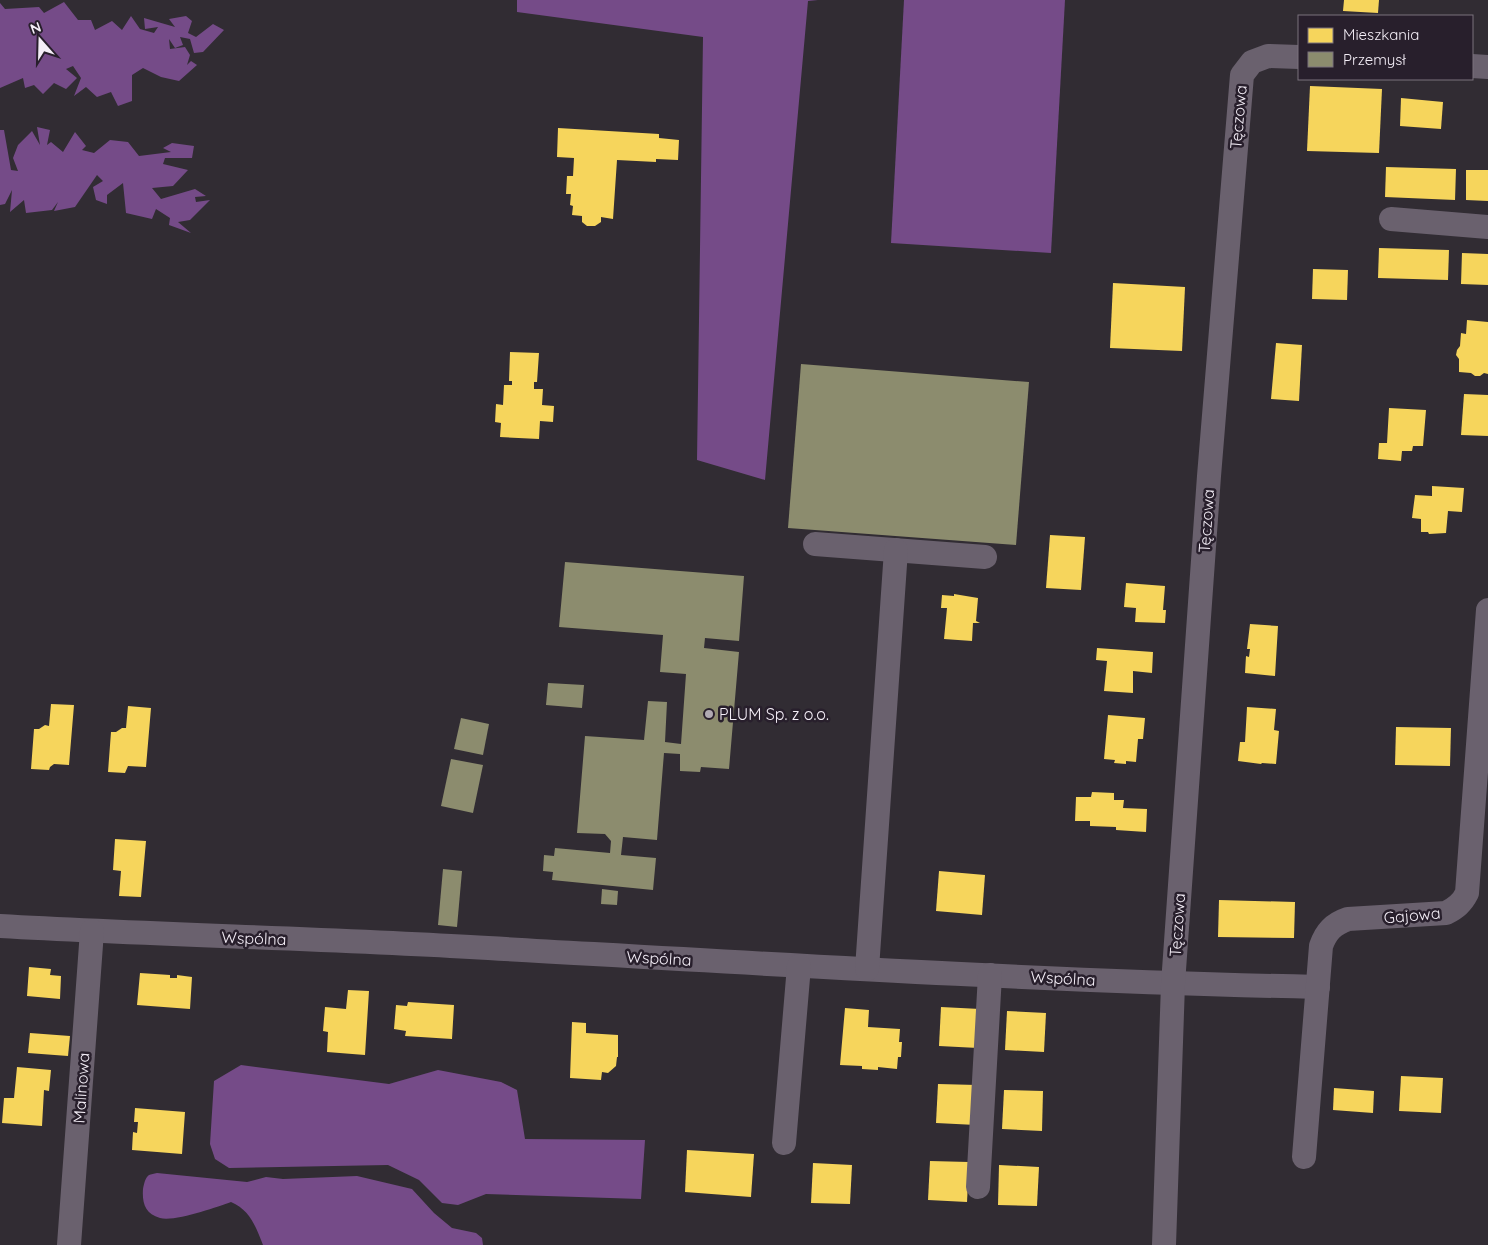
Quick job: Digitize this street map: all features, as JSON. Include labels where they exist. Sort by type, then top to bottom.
[{"type":"street","name":"Tęczowa","points":[[1164,1245],[1173,984],[1209,476],[1242,75],[1252,62],[1268,56],[1298,57]]},
{"type":"street","points":[[1473,66],[1488,67]]},
{"type":"street","points":[[1391,219],[1488,226]]},
{"type":"street","points":[[815,544],[896,560],[985,557]]},
{"type":"street","points":[[867,969],[896,560]]},
{"type":"street","name":"Gajowa","points":[[1304,1157],[1321,946],[1324,936],[1338,922],[1348,919],[1446,913],[1462,902],[1467,893],[1488,610]]},
{"type":"street","name":"Wspólna","points":[[0,926],[466,947],[799,966],[1173,984],[1318,987]]},
{"type":"street","name":"Malinowa","points":[[69,1245],[92,931]]},
{"type":"street","points":[[784,1143],[799,966]]},
{"type":"street","points":[[978,1187],[990,975]]},
{"type":"shaded area","points":[[517,0],[818,0],[808,1],[765,480],[697,460],[703,37],[517,12]]},
{"type":"shaded area","points":[[904,0],[1065,0],[1051,253],[891,243]]},
{"type":"shaded area","points":[[64,2],[78,20],[91,20],[95,30],[112,21],[122,30],[131,16],[140,29],[154,33],[158,27],[145,29],[144,18],[175,27],[169,19],[186,16],[192,21],[188,33],[196,37],[213,24],[224,30],[203,52],[194,53],[190,39],[180,37],[183,45],[175,48],[169,39],[170,49],[185,47],[190,55],[187,65],[191,61],[197,65],[179,81],[161,77],[143,68],[132,75],[132,101],[118,106],[111,92],[97,97],[86,87],[74,96],[81,78],[73,66],[66,69],[77,78],[66,89],[54,83],[43,94],[34,85],[25,88],[23,78],[0,88],[0,3],[5,9],[39,7],[44,13]]},
{"type":"shaded area","points":[[37,127],[50,130],[47,145],[51,142],[63,152],[75,132],[86,146],[82,150],[94,153],[110,140],[128,142],[139,156],[171,152],[163,148],[172,143],[194,146],[192,158],[165,158],[163,164],[188,170],[173,186],[152,188],[161,199],[195,189],[206,196],[195,197],[196,202],[210,200],[190,220],[178,222],[191,233],[169,225],[170,218],[156,209],[152,219],[126,213],[123,183],[107,195],[107,204],[96,200],[93,187],[103,181],[97,175],[75,207],[54,211],[58,202],[52,210],[26,213],[24,200],[10,212],[12,190],[5,204],[0,205],[0,130],[4,130],[11,170],[18,171],[13,158],[18,145],[32,131],[40,145]]},
{"type":"shaded area","points":[[241,1065],[389,1084],[438,1070],[501,1082],[517,1090],[525,1139],[645,1140],[641,1199],[486,1194],[458,1205],[442,1203],[419,1180],[388,1165],[229,1168],[215,1159],[210,1144],[214,1081]]},
{"type":"shaded area","points":[[157,1173],[247,1182],[266,1177],[283,1179],[357,1176],[412,1189],[434,1213],[452,1228],[476,1233],[482,1238],[483,1245],[263,1245],[248,1214],[238,1205],[231,1202],[175,1218],[160,1218],[151,1214],[144,1203],[143,1189],[148,1176]]},
{"type":"building: Mieszkania","points":[[1344,0],[1379,0],[1378,13],[1343,11]]},
{"type":"building: Mieszkania","points":[[1310,86],[1382,89],[1379,153],[1307,151]]},
{"type":"building: Mieszkania","points":[[1401,98],[1443,102],[1441,129],[1400,126]]},
{"type":"building: Mieszkania","points":[[558,128],[659,134],[659,138],[679,140],[678,160],[656,159],[656,162],[617,160],[613,219],[601,217],[601,222],[595,226],[587,226],[582,222],[582,216],[572,215],[573,206],[570,205],[571,194],[566,194],[567,176],[573,176],[574,158],[557,157]]},
{"type":"building: Mieszkania","points":[[1386,167],[1456,169],[1455,200],[1385,197]]},
{"type":"building: Mieszkania","points":[[1466,170],[1488,170],[1488,201],[1466,200]]},
{"type":"building: Mieszkania","points":[[1379,248],[1449,250],[1448,280],[1378,278]]},
{"type":"building: Mieszkania","points":[[1462,253],[1488,254],[1488,285],[1461,284]]},
{"type":"building: Mieszkania","points":[[1313,269],[1348,270],[1347,300],[1312,299]]},
{"type":"building: Mieszkania","points":[[1113,283],[1185,287],[1182,351],[1110,348]]},
{"type":"building: Mieszkania","points":[[1467,320],[1488,322],[1488,374],[1484,373],[1480,376],[1475,376],[1471,373],[1459,372],[1459,359],[1456,355],[1460,346],[1461,333],[1466,334]]},
{"type":"building: Mieszkania","points":[[1276,343],[1302,345],[1299,401],[1271,399]]},
{"type":"building: Mieszkania","points":[[510,352],[539,353],[537,382],[534,382],[534,389],[543,389],[542,405],[554,406],[553,422],[540,421],[539,439],[500,437],[501,423],[495,422],[496,404],[503,405],[504,385],[512,385],[512,381],[509,381]]},
{"type":"building: Mieszkania","points":[[1464,394],[1488,395],[1488,436],[1461,435]]},
{"type":"building: Mieszkania","points":[[1389,408],[1426,410],[1423,446],[1413,446],[1412,451],[1402,451],[1401,461],[1378,459],[1379,443],[1387,443]]},
{"type":"building: Mieszkania","points":[[1432,486],[1464,488],[1462,512],[1448,511],[1446,533],[1429,534],[1428,532],[1421,532],[1421,519],[1412,518],[1415,495],[1432,496]]},
{"type":"building: Mieszkania","points":[[1050,535],[1085,537],[1081,590],[1046,588]]},
{"type":"building: Mieszkania","points":[[1126,583],[1165,586],[1163,610],[1166,610],[1165,623],[1135,622],[1136,608],[1124,607]]},
{"type":"building: Mieszkania","points":[[954,594],[978,598],[976,621],[980,623],[973,623],[972,641],[944,639],[947,608],[941,608],[942,595],[954,596]]},
{"type":"building: Mieszkania","points":[[1250,624],[1278,626],[1275,676],[1245,673],[1246,656],[1249,657],[1250,649],[1247,649]]},
{"type":"building: Mieszkania","points":[[1097,648],[1153,652],[1152,673],[1133,671],[1133,693],[1104,691],[1107,661],[1096,660]]},
{"type":"building: Mieszkania","points":[[51,704],[74,705],[69,765],[54,764],[49,770],[31,769],[34,729],[39,729],[45,725],[49,726]]},
{"type":"building: Mieszkania","points":[[128,706],[151,708],[146,767],[128,766],[125,773],[108,772],[111,732],[126,728]]},
{"type":"building: Mieszkania","points":[[1247,707],[1276,709],[1274,730],[1279,731],[1276,764],[1238,761],[1240,742],[1245,742]]},
{"type":"building: Mieszkania","points":[[1108,715],[1145,718],[1143,739],[1138,739],[1136,762],[1126,761],[1126,764],[1114,763],[1115,760],[1104,759]]},
{"type":"building: Mieszkania","points":[[1396,727],[1451,728],[1450,766],[1395,765]]},
{"type":"building: Mieszkania","points":[[1092,792],[1114,793],[1114,800],[1124,800],[1123,808],[1147,809],[1146,832],[1116,830],[1116,827],[1090,826],[1090,821],[1075,821],[1076,797],[1091,797]]},
{"type":"building: Mieszkania","points":[[115,839],[146,841],[141,897],[119,896],[121,871],[113,870]]},
{"type":"building: Mieszkania","points":[[939,871],[985,875],[982,915],[936,911]]},
{"type":"building: Mieszkania","points":[[1219,900],[1295,902],[1294,938],[1218,937]]},
{"type":"building: Mieszkania","points":[[29,967],[51,969],[50,975],[61,976],[60,999],[27,996]]},
{"type":"building: Mieszkania","points":[[140,973],[170,975],[170,978],[177,978],[177,975],[192,977],[190,1009],[137,1005]]},
{"type":"building: Mieszkania","points":[[348,990],[369,991],[365,1055],[327,1052],[328,1032],[323,1031],[325,1007],[346,1009]]},
{"type":"building: Mieszkania","points":[[408,1002],[454,1005],[452,1039],[405,1036],[406,1031],[394,1029],[396,1005],[407,1006]]},
{"type":"building: Mieszkania","points":[[941,1007],[980,1009],[978,1048],[939,1046]]},
{"type":"building: Mieszkania","points":[[845,1008],[869,1010],[868,1027],[900,1029],[899,1042],[902,1042],[901,1057],[898,1057],[897,1069],[878,1067],[878,1070],[862,1069],[862,1066],[840,1065]]},
{"type":"building: Mieszkania","points":[[1007,1011],[1046,1013],[1044,1052],[1005,1050]]},
{"type":"building: Mieszkania","points":[[572,1022],[586,1023],[586,1033],[618,1035],[616,1066],[608,1073],[602,1072],[601,1080],[570,1078]]},
{"type":"building: Mieszkania","points":[[30,1033],[70,1036],[68,1056],[28,1053]]},
{"type":"building: Mieszkania","points":[[17,1067],[51,1070],[49,1091],[44,1090],[42,1126],[2,1123],[4,1098],[14,1098]]},
{"type":"building: Mieszkania","points":[[1401,1076],[1443,1078],[1441,1113],[1399,1111]]},
{"type":"building: Mieszkania","points":[[938,1084],[977,1085],[976,1125],[936,1123]]},
{"type":"building: Mieszkania","points":[[1334,1088],[1374,1091],[1373,1113],[1333,1110]]},
{"type":"building: Mieszkania","points":[[1004,1090],[1043,1091],[1042,1131],[1002,1129]]},
{"type":"building: Mieszkania","points":[[135,1108],[185,1112],[182,1154],[132,1150],[133,1132],[137,1133],[138,1122],[134,1122]]},
{"type":"building: Mieszkania","points":[[687,1150],[754,1154],[751,1197],[685,1192]]},
{"type":"building: Mieszkania","points":[[930,1161],[969,1162],[967,1202],[928,1200]]},
{"type":"building: Mieszkania","points":[[813,1163],[852,1165],[850,1204],[811,1203]]},
{"type":"building: Mieszkania","points":[[999,1165],[1039,1167],[1037,1206],[998,1205]]},
{"type":"building: Przemysł","points":[[801,364],[1029,382],[1016,545],[788,528]]},
{"type":"building: Przemysł","name":"PLUM Sp. z o.o.","points":[[565,562],[744,576],[739,641],[705,638],[704,648],[739,652],[729,769],[701,767],[700,772],[680,771],[680,754],[664,753],[657,840],[623,837],[621,855],[656,858],[653,890],[552,880],[553,872],[543,871],[544,855],[554,856],[555,848],[610,853],[611,841],[605,834],[577,833],[585,736],[644,740],[648,701],[667,702],[665,742],[681,744],[686,674],[660,672],[663,635],[559,627]]},
{"type":"building: Przemysł","points":[[548,683],[584,685],[582,708],[546,705]]},
{"type":"building: Przemysł","points":[[461,718],[489,724],[483,755],[454,749]]},
{"type":"building: Przemysł","points":[[451,759],[483,765],[473,813],[441,806]]},
{"type":"building: Przemysł","points":[[443,869],[462,871],[457,927],[438,925]]},
{"type":"building: Przemysł","points":[[602,889],[618,891],[617,905],[601,904]]},
{"type":"place","name":"PLUM Sp. z o.o.","points":[[709,714]]}]
